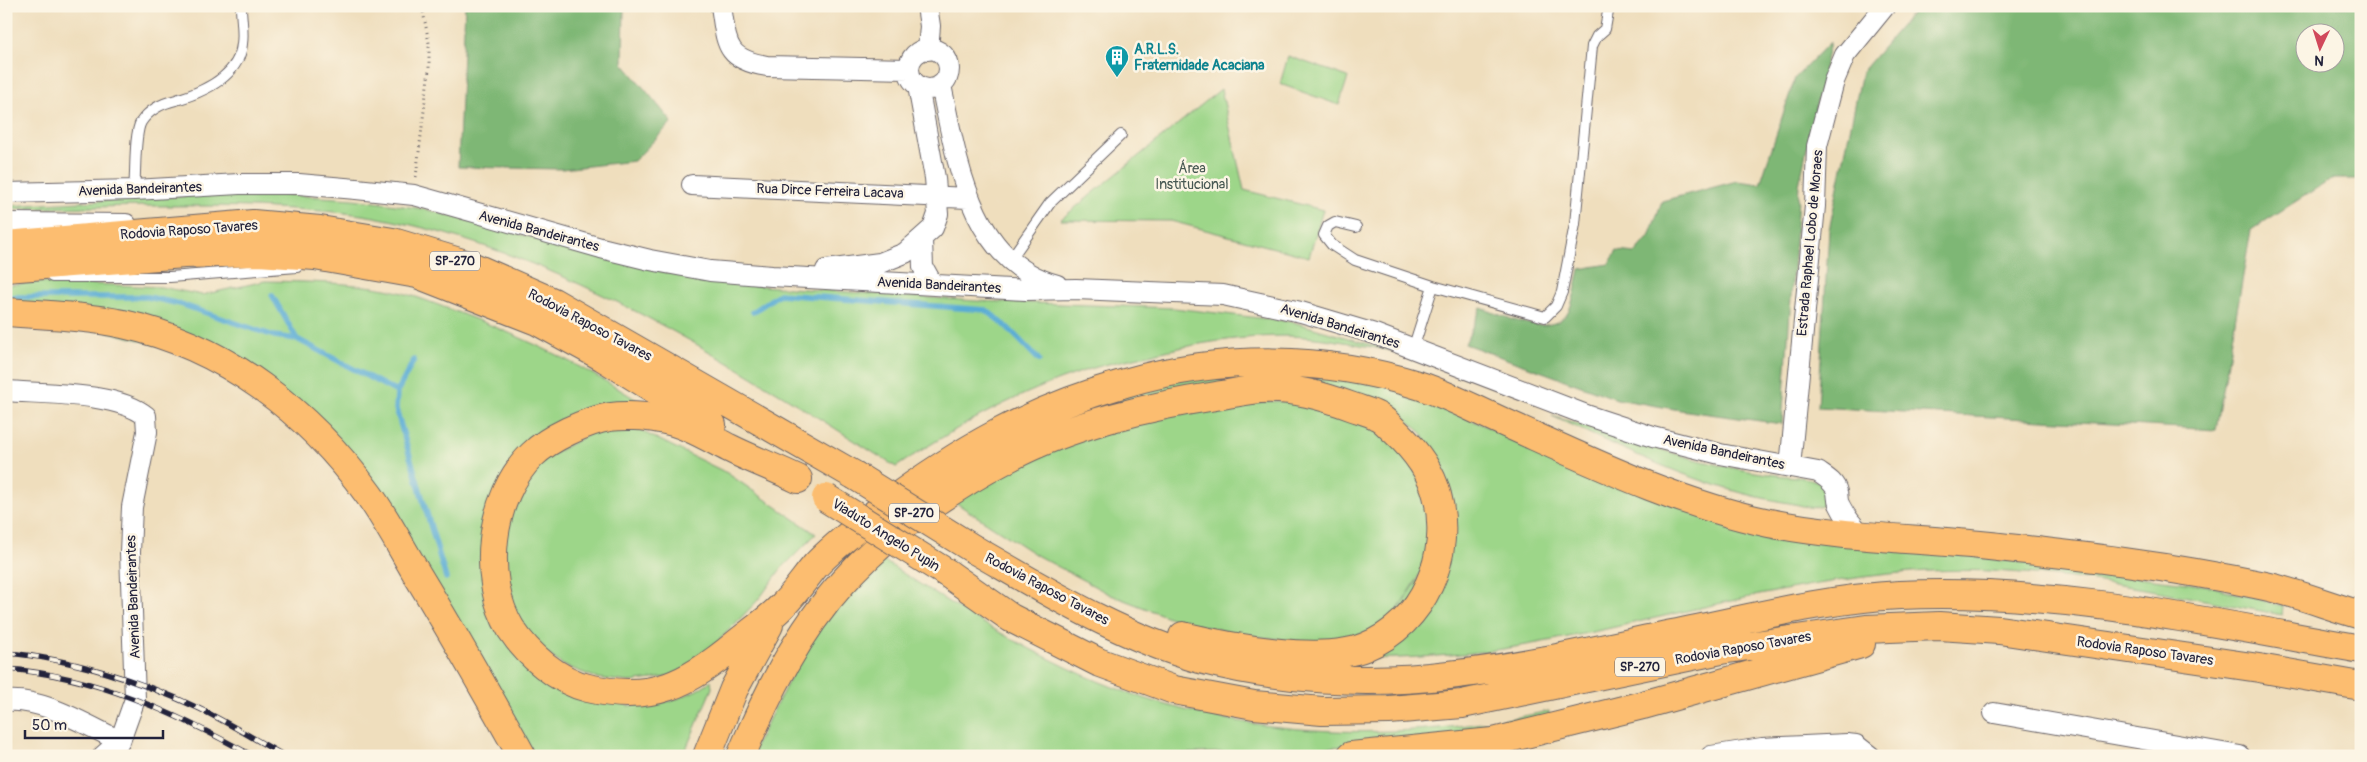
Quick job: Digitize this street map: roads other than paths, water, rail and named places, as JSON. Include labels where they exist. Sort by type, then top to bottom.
[{"type":"highway","name":"Rodovia Raposo Tavares","points":[[6,245],[253,224],[320,230],[393,242],[468,265],[553,302],[854,476],[975,550],[1088,614],[1155,643],[1198,658],[1245,669],[1309,678],[1375,680],[1447,676],[1507,667],[1742,620],[1812,604],[1897,595],[1982,594],[2052,599],[2137,610],[2361,648]]},
{"type":"highway","name":"Rodovia Raposo Tavares","points":[[16,272],[184,254],[258,252],[314,256],[417,274],[538,321],[603,357],[798,478],[826,498]]},
{"type":"highway","points":[[6,312],[123,324],[174,340],[236,368],[280,399],[326,441],[369,496],[457,639],[522,756]]},
{"type":"highway","points":[[798,478],[732,449],[699,431],[661,419],[612,417],[568,430],[532,454],[507,490],[493,535],[494,586],[509,626],[535,659],[577,686],[613,694],[667,689],[702,672],[776,612],[819,562],[879,511],[952,458],[1014,423],[1073,399],[1128,382],[1180,370],[1234,362],[1300,363],[1362,370],[1425,387],[1643,484],[1685,500],[1763,522],[1806,530],[1863,536],[1965,543],[2091,556],[2270,587],[2361,615]]},
{"type":"highway","points":[[740,756],[762,704],[804,632],[844,582],[912,519],[976,476],[1014,455],[1063,433],[1179,402],[1261,389],[1316,394],[1378,416],[1412,447],[1437,492],[1442,522],[1440,551],[1434,576],[1424,595],[1402,624],[1386,637],[1362,648],[1322,654],[1266,650],[1210,642],[1088,614]]},
{"type":"highway","name":"Viaduto Angelo Pupin","points":[[826,498],[947,572]]},
{"type":"highway","name":"Rodovia Raposo Tavares","points":[[947,572],[1011,618],[1098,662],[1166,687],[1254,705],[1322,711],[1388,710],[1462,704],[1721,650],[1866,628],[1940,626],[1999,630],[2258,668],[2361,686]]},
{"type":"highway","points":[[707,756],[734,689],[776,612]]},
{"type":"highway","points":[[1351,756],[1493,742],[1643,705],[1862,643],[1918,635],[1999,630]]},
{"type":"highway","points":[[2258,668],[2361,701]]},
{"type":"street","points":[[721,6],[727,43],[734,54],[748,63],[913,77],[930,89],[941,85],[948,75],[948,63],[940,53],[928,50],[922,51],[913,58],[913,77],[937,196],[938,214],[933,228],[922,240],[905,253],[880,263],[772,276]]},
{"type":"street","points":[[927,6],[930,26],[928,50]]},
{"type":"street","name":"Estrada Raphael Lobo de Moraes","points":[[1790,467],[1815,206],[1817,146],[1834,81],[1845,55],[1885,6]]},
{"type":"street","points":[[941,85],[968,198],[986,232],[1016,266],[1040,280],[1076,290]]},
{"type":"street","name":"Avenida Bandeirantes","points":[[6,193],[134,190],[239,184],[299,184],[414,195],[480,215],[650,260],[710,271],[1026,290],[1223,295],[1301,312],[1375,334],[1589,416],[1653,437],[1720,454],[1818,472],[1830,480],[1836,489],[1837,501],[1850,524],[1863,536]]},
{"type":"street","name":"Rua Dirce Ferreira Lacava","points":[[692,186],[968,198]]},
{"type":"street","points":[[6,223],[253,224]]},
{"type":"street","points":[[922,240],[923,267],[934,285]]},
{"type":"street","name":"Avenida Bandeirantes","points":[[6,391],[116,401],[136,408],[146,416],[147,432],[132,507],[130,552],[135,699],[120,741]]},
{"type":"street","points":[[1806,530],[1825,520],[1837,501]]},
{"type":"street","points":[[6,701],[17,700],[52,709],[120,741],[103,756]]},
{"type":"street","points":[[1994,712],[2143,748],[2240,756]]},
{"type":"street","points":[[1712,756],[1762,748],[1846,744],[1856,745],[1870,756]]},
{"type":"lane","points":[[134,190],[137,137],[140,123],[156,108],[206,89],[230,71],[239,57],[242,45],[241,6]]},
{"type":"lane","points":[[1356,227],[1335,222],[1328,226],[1324,235],[1332,246],[1355,260],[1433,286],[1545,317],[1556,306],[1562,292],[1575,224],[1592,46],[1605,28],[1610,6]]},
{"type":"lane","points":[[1010,260],[1050,203],[1120,135]]},
{"type":"lane","points":[[45,277],[170,277],[309,267],[417,274]]},
{"type":"lane","points":[[6,277],[16,272]]},
{"type":"lane","points":[[1413,349],[1433,286]]},
{"type":"waterway","points":[[753,312],[779,294],[986,310],[1007,327],[1039,360]]},
{"type":"waterway","points":[[272,295],[297,339]]},
{"type":"waterway","points":[[8,297],[148,297],[180,304],[274,336],[297,339],[397,392]]},
{"type":"waterway","points":[[414,360],[397,392],[396,409],[446,578]]},
{"type":"railway","points":[[6,653],[79,665],[129,680],[209,713],[285,756]]},
{"type":"railway","points":[[6,669],[71,679],[103,688],[165,712],[253,756]]},
{"type":"place","name":"A.R.L.S. Fraternidade Acaciana","points":[[1117,78]]},
{"type":"park label","name":"Área Institucional","points":[[1192,176]]}]
